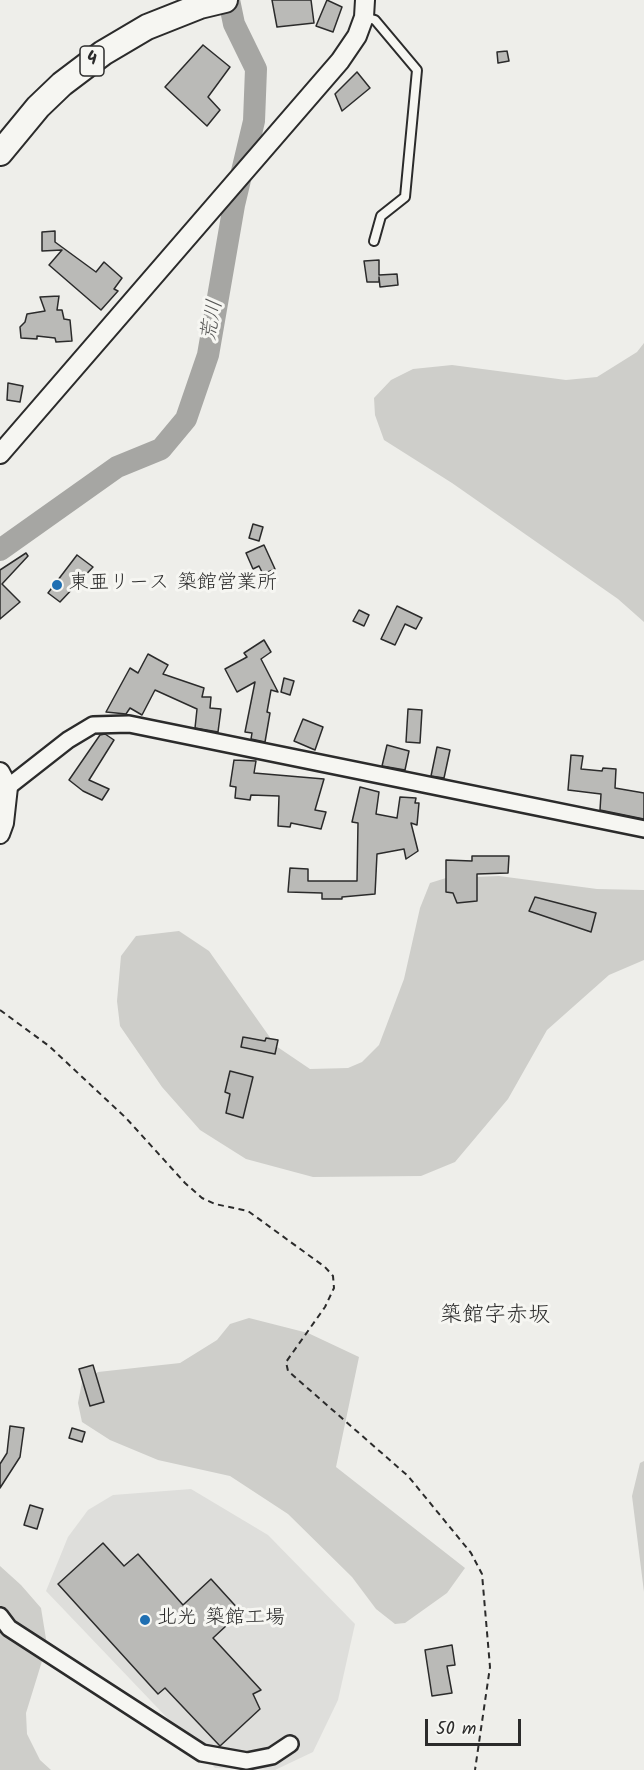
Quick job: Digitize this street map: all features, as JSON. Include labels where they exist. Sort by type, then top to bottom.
[{"type":"highway","name":"4","points":[[0,153],[38,107],[89,62],[147,27],[209,3]]},
{"type":"street","points":[[0,454],[340,61],[357,36],[364,8]]},
{"type":"street","points":[[0,834],[4,823],[4,780],[93,725],[129,724],[644,829]]},
{"type":"street","points":[[0,1616],[9,1628],[202,1753],[247,1761],[272,1756],[290,1744]]},
{"type":"lane","points":[[364,8],[417,70],[405,197],[381,216],[374,242]]},
{"type":"path","points":[[0,1010],[58,1054],[126,1118],[185,1183],[202,1198],[215,1204],[248,1211],[325,1267],[333,1276],[334,1288],[325,1307],[286,1362],[288,1371],[408,1476],[471,1553],[482,1575],[490,1667],[475,1770]]},
{"type":"shaded area","points":[[644,343],[644,622],[618,599],[452,483],[384,440],[375,415],[374,398],[391,380],[413,369],[452,365],[566,380],[597,377],[637,352]]},
{"type":"shaded area","points":[[499,876],[597,889],[644,890],[644,960],[609,975],[547,1030],[508,1099],[455,1162],[421,1176],[313,1177],[246,1159],[200,1130],[162,1087],[120,1026],[117,1001],[121,956],[136,936],[179,931],[209,951],[276,1046],[310,1069],[348,1068],[362,1062],[379,1045],[404,979],[420,908],[430,883],[446,878]]},
{"type":"shaded area","points":[[249,1318],[308,1333],[359,1357],[336,1467],[465,1568],[447,1593],[405,1623],[395,1624],[376,1609],[352,1577],[288,1514],[230,1476],[158,1460],[110,1440],[82,1422],[78,1403],[82,1382],[98,1372],[180,1363],[217,1340],[230,1324]]},
{"type":"shaded area","points":[[644,1461],[644,1592],[632,1496],[640,1463]]},
{"type":"shaded area","name":"北光 築館工場","points":[[191,1489],[268,1535],[355,1624],[338,1700],[313,1752],[275,1770],[215,1768],[46,1591],[68,1537],[88,1510],[113,1495]]},
{"type":"shaded area","points":[[0,1566],[41,1608],[47,1645],[26,1713],[27,1734],[40,1760],[51,1770],[0,1770]]},
{"type":"building","points":[[272,0],[311,0],[314,23],[277,27]]},
{"type":"building","points":[[327,0],[342,7],[333,32],[316,26]]},
{"type":"building","points":[[203,45],[230,67],[208,97],[220,110],[207,126],[165,87]]},
{"type":"building","points":[[507,51],[509,61],[498,63],[497,52]]},
{"type":"building","points":[[357,72],[370,88],[342,111],[335,94]]},
{"type":"building","points":[[55,231],[55,242],[96,272],[104,262],[122,278],[114,289],[118,291],[101,310],[49,265],[62,250],[42,251],[42,232]]},
{"type":"building","points":[[379,260],[379,275],[397,274],[398,285],[380,287],[379,277],[379,282],[367,282],[364,261]]},
{"type":"building","points":[[59,296],[57,310],[62,310],[64,319],[70,320],[72,341],[56,342],[55,338],[37,336],[37,339],[21,338],[20,327],[25,322],[27,314],[45,311],[40,297]]},
{"type":"building","points":[[8,383],[23,386],[20,402],[7,400]]},
{"type":"building","points":[[253,524],[263,527],[259,541],[249,538]]},
{"type":"building","points":[[264,545],[275,569],[263,574],[259,566],[253,569],[246,553]]},
{"type":"building","points":[[26,553],[28,556],[2,584],[20,602],[0,619],[0,570]]},
{"type":"building","points":[[77,555],[93,567],[60,602],[48,593]]},
{"type":"building","points":[[397,606],[422,618],[416,629],[405,624],[395,645],[381,639]]},
{"type":"building","points":[[359,610],[369,615],[364,626],[353,621]]},
{"type":"building","points":[[264,640],[271,652],[261,659],[278,692],[271,690],[265,742],[251,739],[252,733],[245,732],[255,682],[237,692],[225,669],[247,657],[244,653]]},
{"type":"building","points":[[148,654],[168,665],[163,674],[204,688],[202,697],[211,697],[210,708],[221,709],[218,732],[195,728],[197,709],[155,690],[142,715],[130,708],[126,714],[106,712],[130,668],[138,673]]},
{"type":"building","points":[[284,678],[294,681],[290,695],[281,692]]},
{"type":"building","points":[[408,709],[422,710],[420,743],[406,742]]},
{"type":"building","points":[[303,719],[323,727],[315,750],[294,741]]},
{"type":"building","points":[[105,734],[114,740],[89,780],[109,789],[102,800],[83,791],[69,780],[100,735]]},
{"type":"building","points":[[387,745],[409,751],[405,770],[382,766]]},
{"type":"building","points":[[437,747],[450,750],[444,778],[431,776]]},
{"type":"building","points":[[571,755],[583,756],[581,769],[602,771],[603,768],[616,769],[615,788],[644,793],[644,819],[600,810],[601,794],[568,790]]},
{"type":"building","points":[[234,760],[256,761],[254,773],[324,779],[315,810],[326,812],[321,829],[291,823],[290,827],[278,826],[279,796],[251,795],[250,800],[235,798],[236,787],[230,786]]},
{"type":"building","points":[[360,787],[379,792],[376,814],[397,818],[400,797],[416,798],[415,803],[419,803],[417,825],[411,823],[418,851],[406,859],[404,849],[377,854],[375,894],[342,897],[342,899],[322,899],[322,893],[288,892],[290,868],[308,869],[308,881],[357,881],[358,823],[352,822]]},
{"type":"building","points":[[472,856],[509,856],[508,873],[477,874],[477,901],[457,903],[453,893],[446,892],[446,860],[472,861]]},
{"type":"building","points":[[535,897],[596,913],[591,932],[529,911]]},
{"type":"building","points":[[243,1037],[265,1041],[266,1038],[278,1040],[275,1054],[241,1047]]},
{"type":"building","points":[[230,1071],[253,1077],[243,1118],[226,1113],[230,1094],[225,1092]]},
{"type":"building","points":[[93,1365],[104,1402],[90,1406],[79,1369]]},
{"type":"building","points":[[10,1426],[24,1428],[20,1457],[0,1488],[0,1464],[7,1453]]},
{"type":"building","points":[[72,1428],[85,1432],[82,1442],[69,1438]]},
{"type":"building","points":[[30,1505],[43,1509],[37,1529],[24,1525]]},
{"type":"building","points":[[103,1543],[124,1566],[138,1554],[183,1605],[211,1579],[241,1612],[213,1638],[261,1690],[253,1694],[260,1709],[220,1746],[165,1688],[158,1694],[58,1584]]},
{"type":"building","points":[[452,1645],[455,1665],[447,1666],[452,1693],[432,1696],[425,1650]]},
{"type":"waterway","name":"荒川","points":[[0,550],[117,467],[161,449],[186,419],[208,355],[234,205],[254,121],[256,69],[234,24],[229,0]]},
{"type":"place","name":"東亜リース 築館営業所","points":[[57,585]]},
{"type":"place","name":"北光 築館工場","points":[[145,1620]]},
{"type":"district","name":"築館字赤坂","points":[[495,1317]]}]
